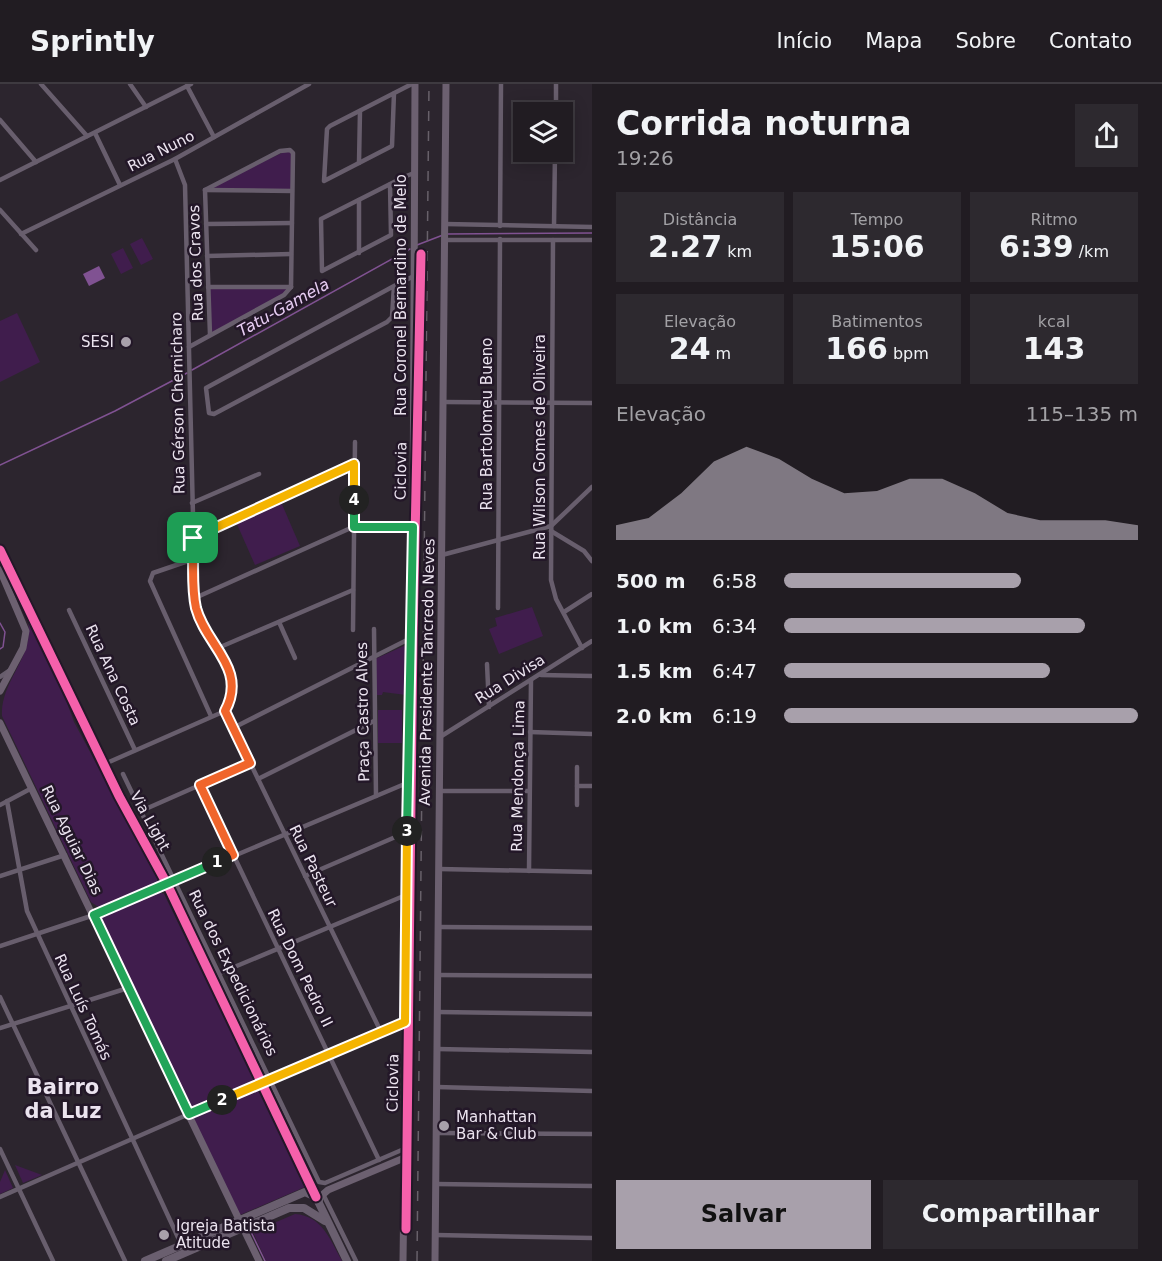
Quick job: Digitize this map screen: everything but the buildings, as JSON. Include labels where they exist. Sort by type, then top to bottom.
[{"type":"main road","name":"Rua Coronel Bernardino de Melo","points":[[403,1261],[407,783],[413,527],[414,84]]},
{"type":"main road","name":"Avenida Presidente Tancredo Neves","points":[[435,1261],[446,84]]},
{"type":"main road","name":"Via Light","points":[[0,550],[105,767],[167,884],[320,1199]]},
{"type":"main road","points":[[0,570],[26,627],[25,644],[0,691]]},
{"type":"main road","name":"Rua Aguiar Dias","points":[[0,723],[4,740],[32,788],[65,855],[259,1261]]},
{"type":"main road","points":[[189,1114],[405,1022]]},
{"type":"main road","points":[[320,1199],[404,1158]]},
{"type":"main road","points":[[166,1261],[302,1192],[309,1192],[320,1199],[347,1261]]},
{"type":"main road","points":[[240,1223],[295,1207],[313,1212],[331,1227]]},
{"type":"main road","points":[[145,1261],[185,1253]]},
{"type":"street","points":[[41,84],[87,136]]},
{"type":"street","points":[[130,84],[146,107]]},
{"type":"street","name":"Rua Nuno","points":[[21,234],[175,159],[309,84]]},
{"type":"street","points":[[394,93],[393,143],[324,181],[326,133],[330,126],[360,111],[394,93],[406,87],[414,84]]},
{"type":"street","points":[[500,226],[501,84]]},
{"type":"street","points":[[556,84],[556,102]]},
{"type":"street","points":[[0,180],[189,85],[214,137]]},
{"type":"street","points":[[359,163],[360,111]]},
{"type":"street","points":[[0,120],[36,162]]},
{"type":"street","points":[[95,133],[120,185]]},
{"type":"street","points":[[189,347],[284,295],[291,287],[293,153],[290,150],[280,151],[205,190]]},
{"type":"street","name":"Rua Gérson Chernicharo","points":[[175,159],[185,185],[195,598],[198,614],[218,648],[233,689],[225,711]]},
{"type":"street","points":[[554,226],[555,162]]},
{"type":"street","points":[[390,184],[392,235],[322,271],[321,219],[359,200],[390,184],[404,177],[414,173]]},
{"type":"street","points":[[205,190],[292,191]]},
{"type":"street","name":"Rua dos Cravos","points":[[205,190],[210,335]]},
{"type":"street","points":[[359,200],[359,253]]},
{"type":"street","points":[[0,210],[36,250]]},
{"type":"street","points":[[206,224],[292,223]]},
{"type":"street","points":[[445,225],[592,227]]},
{"type":"street","points":[[445,239],[592,240]]},
{"type":"street","name":"Rua Bartolomeu Bueno","points":[[498,608],[497,404],[500,239]]},
{"type":"street","name":"Rua Wilson Gomes de Oliveira","points":[[553,240],[551,580],[553,591],[582,648]]},
{"type":"street","points":[[207,256],[291,254]]},
{"type":"street","points":[[394,286],[392,316],[387,322],[214,414],[209,413],[206,388],[394,286],[415,276]]},
{"type":"street","points":[[208,287],[291,287]]},
{"type":"street","points":[[444,402],[592,403]]},
{"type":"street","points":[[353,630],[355,442]]},
{"type":"street","points":[[193,538],[354,464]]},
{"type":"street","points":[[192,502],[258,474]]},
{"type":"street","points":[[442,555],[551,529],[592,488]]},
{"type":"street","points":[[195,598],[354,527],[413,527]]},
{"type":"street","points":[[551,529],[584,551],[592,561]]},
{"type":"street","points":[[194,559],[153,573],[150,581],[211,716]]},
{"type":"street","points":[[218,648],[353,590]]},
{"type":"street","points":[[564,612],[592,594]]},
{"type":"street","name":"Rua Ana Costa","points":[[69,610],[135,750]]},
{"type":"street","points":[[279,622],[295,658]]},
{"type":"street","name":"Praça Castro Alves","points":[[374,629],[376,796]]},
{"type":"street","points":[[233,728],[409,639]]},
{"type":"street","name":"Rua Divisa","points":[[440,737],[592,641]]},
{"type":"street","points":[[487,664],[489,707]]},
{"type":"street","points":[[0,677],[12,669]]},
{"type":"street","points":[[539,675],[592,676]]},
{"type":"street","name":"Rua Mendonça Lima","points":[[529,871],[531,680]]},
{"type":"street","points":[[105,767],[109,762],[225,711]]},
{"type":"street","name":"Rua Pasteur","points":[[225,711],[381,1032]]},
{"type":"street","points":[[258,779],[374,722]]},
{"type":"street","points":[[530,732],[592,734]]},
{"type":"street","points":[[141,811],[250,763]]},
{"type":"street","points":[[577,767],[577,805]]},
{"type":"street","name":"Rua dos Expedicionários","points":[[123,774],[320,1183],[379,1160]]},
{"type":"street","points":[[0,946],[94,915],[407,783]]},
{"type":"street","name":"Rua Dom Pedro II","points":[[200,785],[379,1160]]},
{"type":"street","points":[[577,786],[592,786]]},
{"type":"street","points":[[0,805],[32,788]]},
{"type":"street","points":[[440,791],[529,791]]},
{"type":"street","name":"Rua Luís Tomás","points":[[7,801],[27,911],[36,934],[185,1253]]},
{"type":"street","points":[[305,876],[407,832]]},
{"type":"street","points":[[0,876],[65,855]]},
{"type":"street","points":[[439,869],[592,872]]},
{"type":"street","points":[[220,973],[406,895]]},
{"type":"street","points":[[439,927],[592,928]]},
{"type":"street","points":[[438,975],[592,976]]},
{"type":"street","points":[[0,1028],[128,988]]},
{"type":"street","points":[[0,997],[125,1261]]},
{"type":"street","points":[[438,1012],[592,1014]]},
{"type":"street","points":[[437,1049],[592,1052]]},
{"type":"street","points":[[437,1087],[592,1091]]},
{"type":"street","points":[[0,1197],[189,1114]]},
{"type":"street","points":[[437,1133],[592,1134]]},
{"type":"street","points":[[0,1149],[53,1261]]},
{"type":"street","points":[[379,1160],[404,1149]]},
{"type":"street","points":[[436,1184],[592,1186]]},
{"type":"street","points":[[320,1199],[356,1261]]},
{"type":"street","points":[[436,1235],[592,1238]]},
{"type":"shaded area","points":[[286,151],[293,153],[292,190],[207,188]]},
{"type":"shaded area","points":[[142,238],[153,259],[141,265],[130,244]]},
{"type":"shaded area","points":[[123,248],[133,268],[121,274],[111,254]]},
{"type":"shaded area","points":[[99,266],[105,278],[89,286],[83,274]]},
{"type":"shaded area","points":[[289,288],[284,295],[211,333],[210,289]]},
{"type":"shaded area","points":[[17,313],[40,362],[0,382],[0,321]]},
{"type":"shaded area","points":[[281,502],[300,546],[255,565],[236,522]]},
{"type":"shaded area","points":[[532,607],[543,636],[499,654],[489,629],[497,626],[495,618]]},
{"type":"shaded area","points":[[28,622],[63,692],[74,722],[158,879],[156,884],[100,908],[91,902],[2,716],[6,692],[26,647],[29,635]]},
{"type":"shaded area","points":[[406,645],[406,695],[383,692],[382,695],[375,695],[375,659]]},
{"type":"shaded area","points":[[378,710],[402,710],[402,743],[378,743]]},
{"type":"shaded area","points":[[157,891],[164,894],[255,1081],[190,1109],[98,920],[100,916]]},
{"type":"shaded area","points":[[258,1089],[305,1187],[240,1215],[193,1117]]},
{"type":"shaded area","points":[[15,1165],[42,1175],[23,1183]]},
{"type":"shaded area","points":[[5,1170],[13,1188],[0,1194],[0,1182]]},
{"type":"shaded area","points":[[295,1214],[312,1219],[319,1224],[342,1261],[266,1261],[253,1232]]},
{"type":"waterway","name":"Tatu-Gamela","points":[[448,234],[592,233]]},
{"type":"waterway","name":"Tatu-Gamela","points":[[417,245],[443,235]]},
{"type":"waterway","name":"Tatu-Gamela","points":[[192,370],[410,249]]},
{"type":"waterway","name":"Tatu-Gamela","points":[[0,465],[115,411],[187,373]]},
{"type":"waterway","points":[[0,623],[5,632],[3,647],[0,649]]},
{"type":"waterway","points":[[251,1232],[265,1261]]},
{"type":"railway","points":[[417,1261],[429,84]]},
{"type":"cycle path","name":"Ciclovia","points":[[406,1229],[413,633],[421,254]]},
{"type":"cycle path","points":[[0,550],[119,796],[167,884],[316,1197]]},
{"type":"place","name":"SESI","points":[[126,342]]},
{"type":"place","name":"Manhattan Bar & Club","points":[[444,1126]]},
{"type":"place","name":"Igreja Batista Atitude","points":[[164,1235]]},
{"type":"district","name":"Bairro da Luz","points":[[63,1099]]},
{"type":"route","points":[[354,464],[354,527],[413,527],[409,639],[405,1022],[189,1114],[94,915],[233,855],[200,785],[250,763],[225,711],[233,689],[230,674],[223,656],[208,633],[196,607],[193,538],[354,464]]}]
